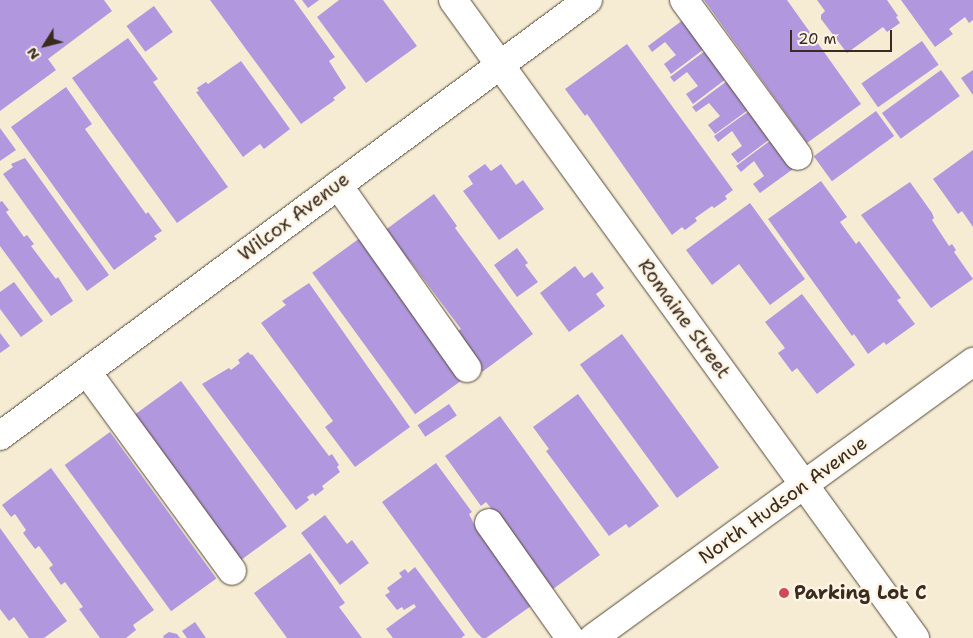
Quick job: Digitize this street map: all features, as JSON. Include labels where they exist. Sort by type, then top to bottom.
[{"type":"street","name":"Romaine Street","points":[[453,0],[915,638]]},
{"type":"street","name":"Wilcox Avenue","points":[[0,436],[588,0]]},
{"type":"street","points":[[684,0],[798,156]]},
{"type":"street","points":[[338,185],[467,368]]},
{"type":"street","name":"North Hudson Avenue","points":[[593,638],[973,362]]},
{"type":"street","points":[[87,372],[232,571]]},
{"type":"street","points":[[489,524],[570,638]]},
{"type":"building","points":[[0,0],[104,0],[112,11],[48,59],[56,70],[0,111]]},
{"type":"building","points":[[210,0],[294,0],[335,57],[329,61],[346,88],[333,98],[335,100],[301,124]]},
{"type":"building","points":[[302,0],[319,0],[308,8]]},
{"type":"building","points":[[339,0],[383,0],[417,46],[366,83],[317,17]]},
{"type":"building","points":[[704,0],[787,0],[861,104],[807,143]]},
{"type":"building","points":[[817,0],[887,0],[898,16],[896,17],[900,23],[887,32],[883,27],[847,53],[821,19],[821,15],[825,11]]},
{"type":"building","points":[[901,0],[973,0],[973,20],[969,23],[965,17],[949,29],[953,34],[935,47]]},
{"type":"building","points":[[154,6],[173,32],[145,52],[126,26]]},
{"type":"building","points":[[683,20],[704,49],[671,74],[664,64],[676,55],[665,42],[652,52],[648,46]]},
{"type":"building","points":[[128,38],[158,79],[153,82],[228,187],[177,223],[72,78]]},
{"type":"building","points":[[922,41],[939,65],[878,107],[861,83]]},
{"type":"building","points":[[627,44],[733,190],[725,196],[727,199],[714,208],[712,206],[695,218],[697,221],[685,230],[682,227],[672,235],[587,114],[585,116],[565,89]]},
{"type":"building","points":[[705,51],[726,79],[693,104],[686,94],[698,86],[687,72],[674,82],[670,77]]},
{"type":"building","points":[[241,61],[290,129],[264,149],[260,144],[243,157],[196,92],[199,91],[197,88],[206,82],[208,84]]},
{"type":"building","points":[[941,70],[960,96],[901,139],[882,113]]},
{"type":"building","points":[[973,70],[973,95],[961,78]]},
{"type":"building","points":[[727,81],[748,110],[715,134],[708,125],[720,116],[709,103],[696,112],[692,107]]},
{"type":"building","points":[[66,87],[92,124],[85,129],[146,214],[148,212],[162,231],[154,236],[157,239],[114,270],[11,127]]},
{"type":"building","points":[[749,111],[770,139],[738,163],[731,154],[742,146],[732,131],[718,142],[714,136]]},
{"type":"building","points":[[876,111],[894,136],[832,181],[814,156]]},
{"type":"building","points":[[0,128],[16,150],[0,161]]},
{"type":"building","points":[[771,140],[793,169],[760,193],[753,184],[764,176],[754,161],[741,172],[736,166]]},
{"type":"building","points":[[973,150],[973,227],[962,211],[958,214],[933,179]]},
{"type":"building","points":[[25,158],[109,275],[87,291],[3,174],[13,167],[11,164]]},
{"type":"building","points":[[485,164],[491,171],[501,164],[516,185],[523,180],[544,209],[499,240],[463,191],[473,184],[468,176]]},
{"type":"building","points":[[821,181],[847,217],[840,222],[856,244],[859,241],[901,298],[897,300],[915,324],[886,345],[884,342],[868,354],[854,334],[852,336],[768,219]]},
{"type":"building","points":[[910,182],[932,213],[934,218],[932,220],[949,246],[952,244],[956,250],[954,252],[973,279],[931,308],[861,215]]},
{"type":"building","points":[[434,194],[457,226],[455,228],[533,334],[482,372],[454,333],[461,329],[410,261],[408,263],[384,231]]},
{"type":"building","points":[[2,201],[9,210],[6,212],[24,237],[27,235],[34,244],[31,246],[56,279],[58,277],[73,301],[51,316],[0,246],[0,202]]},
{"type":"building","points":[[750,203],[805,279],[770,305],[739,264],[712,285],[686,250]]},
{"type":"building","points":[[360,238],[463,380],[415,414],[312,273]]},
{"type":"building","points":[[517,248],[528,263],[525,265],[538,282],[517,297],[494,265]]},
{"type":"building","points":[[575,266],[584,278],[592,272],[604,288],[596,294],[605,306],[569,332],[540,293]]},
{"type":"building","points":[[14,282],[43,321],[21,337],[0,309],[0,292]]},
{"type":"building","points":[[309,283],[410,427],[355,467],[325,427],[333,421],[261,323],[286,305],[282,301]]},
{"type":"building","points":[[802,294],[855,365],[817,394],[797,368],[792,372],[778,353],[785,348],[765,322]]},
{"type":"building","points":[[0,333],[10,346],[0,353]]},
{"type":"building","points":[[622,334],[719,467],[677,498],[580,365]]},
{"type":"building","points":[[248,352],[252,354],[329,456],[332,454],[339,465],[337,467],[340,472],[322,486],[324,489],[315,496],[313,493],[307,497],[309,500],[296,510],[202,384],[229,368],[231,370],[240,363],[238,360]]},
{"type":"building","points":[[181,381],[287,527],[241,560],[135,415]]},
{"type":"building","points":[[578,394],[659,506],[629,528],[626,524],[609,536],[546,451],[549,449],[533,427]]},
{"type":"building","points":[[449,404],[457,416],[425,437],[417,425]]},
{"type":"building","points":[[500,416],[600,555],[553,589],[486,502],[481,506],[445,456]]},
{"type":"building","points":[[110,432],[216,578],[171,611],[65,465]]},
{"type":"building","points":[[436,463],[472,512],[469,514],[477,530],[531,606],[486,638],[482,638],[476,632],[382,502]]},
{"type":"building","points":[[51,468],[154,610],[133,625],[136,630],[126,638],[100,638],[79,609],[83,607],[65,582],[61,585],[49,568],[53,565],[39,546],[35,549],[23,533],[26,530],[15,514],[11,517],[2,505]]},
{"type":"building","points":[[325,515],[347,544],[352,540],[369,563],[340,585],[301,533]]},
{"type":"building","points":[[0,528],[67,621],[44,638],[29,638],[14,617],[9,621],[0,609]]},
{"type":"building","points":[[310,553],[345,603],[339,607],[362,638],[287,638],[254,593]]},
{"type":"building","points":[[415,567],[465,635],[461,638],[393,638],[386,629],[416,607],[414,604],[404,610],[402,607],[397,610],[385,595],[390,592],[387,588],[402,577],[399,573],[405,569],[408,573]]},
{"type":"building","points":[[195,622],[206,638],[187,638],[182,631]]},
{"type":"building","points":[[169,632],[177,634],[180,638],[164,638],[163,636]]},
{"type":"place","name":"Parking Lot C","points":[[784,593]]}]
